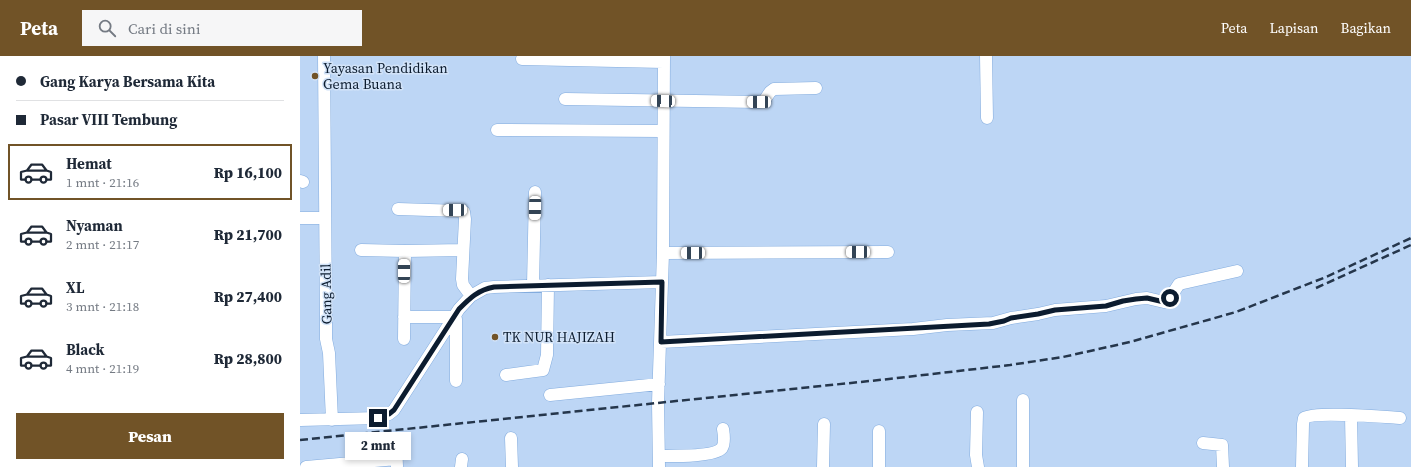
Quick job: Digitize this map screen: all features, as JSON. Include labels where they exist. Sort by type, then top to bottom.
[{"type":"street","name":"Gang Adil","points":[[324,56],[326,339],[329,353],[332,420]]},
{"type":"street","points":[[986,56],[987,118]]},
{"type":"street","points":[[522,59],[664,59],[661,342],[658,403],[659,462],[718,451],[724,443],[723,429]]},
{"type":"street","points":[[565,99],[759,102],[764,101],[774,89],[816,88]]},
{"type":"street","points":[[497,130],[663,131]]},
{"type":"street","points":[[532,285],[535,192]]},
{"type":"street","points":[[398,209],[464,212],[465,219],[462,279],[463,285],[472,296]]},
{"type":"street","points":[[300,218],[325,218]]},
{"type":"street","points":[[361,250],[463,250]]},
{"type":"street","points":[[404,339],[405,251]]},
{"type":"street","points":[[662,253],[888,252]]},
{"type":"street","points":[[661,342],[989,324],[1011,318],[1055,310],[1106,306],[1136,299],[1147,298],[1164,302],[1170,298],[1179,284],[1237,271]]},
{"type":"street","points":[[300,420],[378,418],[389,414],[394,410],[454,317],[472,296],[485,288],[532,285],[662,282]]},
{"type":"street","points":[[506,375],[544,370],[547,355],[548,285]]},
{"type":"street","points":[[404,317],[454,317]]},
{"type":"street","points":[[454,317],[457,322],[456,381]]},
{"type":"street","points":[[550,395],[659,384]]},
{"type":"street","points":[[1023,400],[1023,467]]},
{"type":"street","points":[[977,412],[976,454],[978,467]]},
{"type":"street","points":[[1302,467],[1303,424],[1304,418],[1308,416],[1400,418]]},
{"type":"street","points":[[1351,416],[1352,467]]},
{"type":"street","points":[[823,467],[824,424]]},
{"type":"street","points":[[879,431],[879,467]]},
{"type":"street","points":[[511,438],[512,467]]},
{"type":"street","points":[[1203,443],[1222,445],[1223,467]]},
{"type":"street","points":[[306,467],[397,463],[396,445]]},
{"type":"railway","points":[[300,440],[889,379],[1010,365],[1063,357],[1130,342],[1236,312],[1326,277],[1411,238]]},
{"type":"railway","points":[[1316,288],[1411,245]]},
{"type":"place","name":"Yayasan Pendidikan Gema Buana","points":[[315,76]]},
{"type":"place","name":"TK NUR HAJIZAH","points":[[495,337]]},
{"type":"route","points":[[378,418],[389,414],[394,410],[459,309],[472,296],[485,288],[532,285],[662,282],[661,342],[913,329],[947,325],[989,324],[1011,318],[1055,310],[1106,306],[1123,301],[1147,298],[1164,302],[1170,298]]}]
